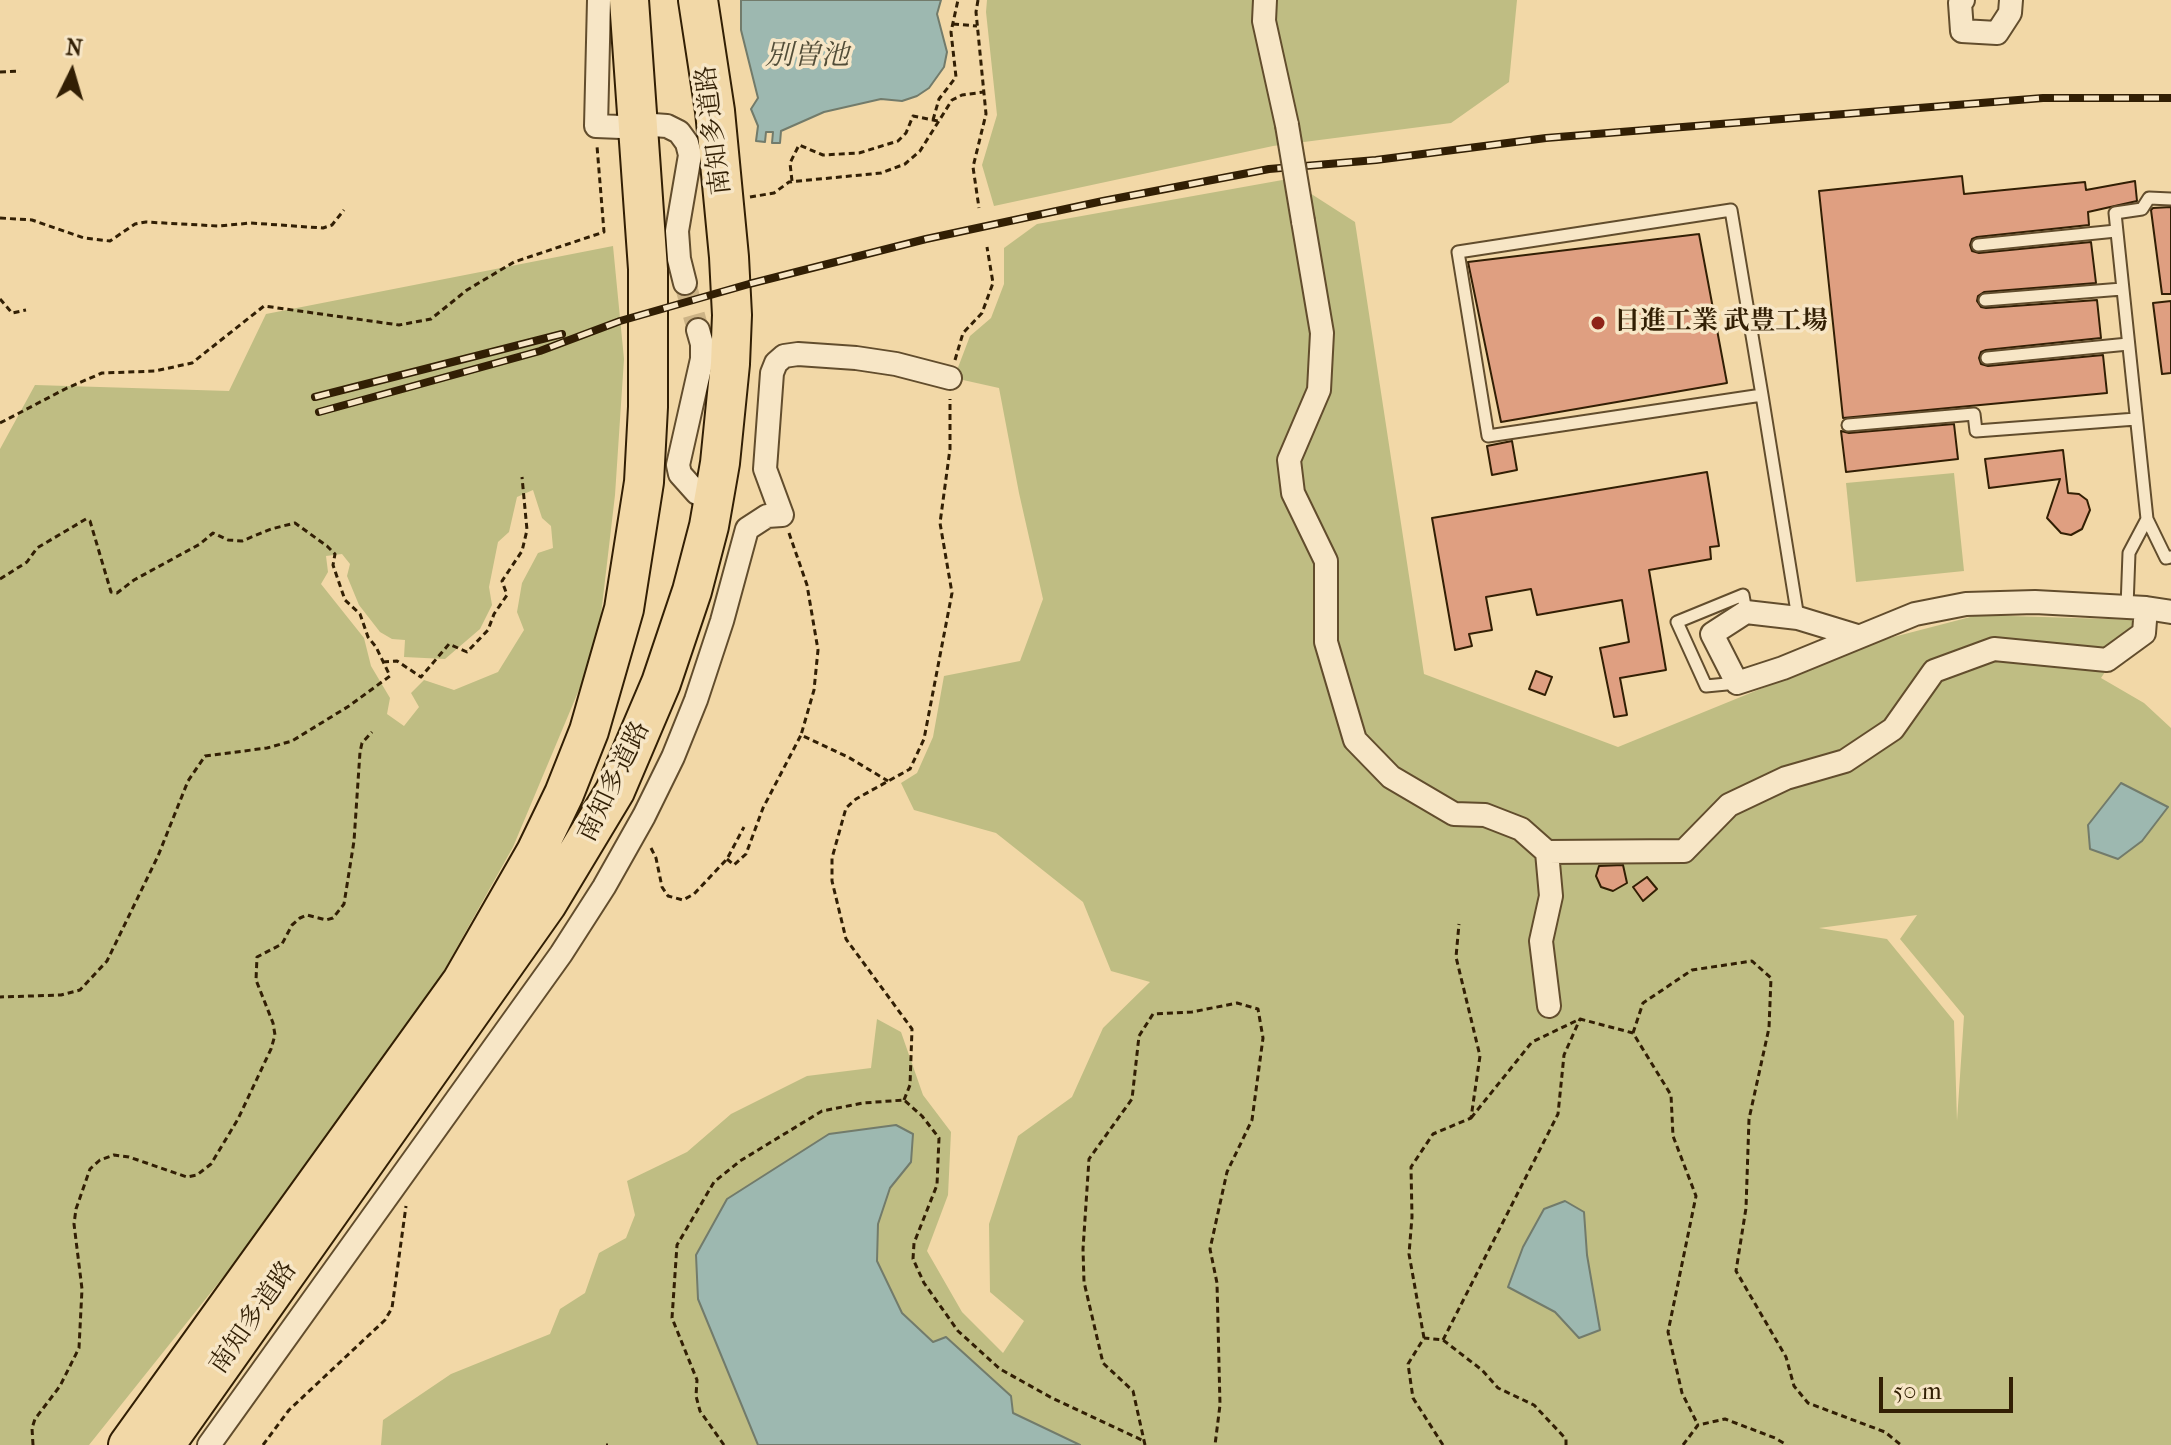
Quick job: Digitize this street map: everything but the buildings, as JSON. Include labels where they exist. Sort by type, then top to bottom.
[{"type":"highway","name":"南知多道路","points":[[128,1445],[462,981],[536,852],[589,731],[624,609],[640,511],[647,422],[650,334],[648,269],[629,0]]},
{"type":"highway","name":"南知多道路","points":[[165,1445],[547,904],[615,791],[661,683],[692,591],[709,526],[724,437],[730,364],[732,315],[729,257],[715,111],[698,0]]},
{"type":"street","points":[[599,0],[596,126],[621,127]]},
{"type":"street","points":[[1265,0],[1264,21],[1287,125],[1322,333],[1319,390],[1289,460],[1293,493],[1326,561],[1326,642],[1355,740],[1391,777],[1454,814],[1485,815],[1521,829],[1547,852],[1684,851],[1729,805],[1786,778],[1845,761],[1893,729],[1934,671],[1994,649],[2107,660],[2144,633],[2136,607]]},
{"type":"street","points":[[1963,0],[1960,3],[1962,31],[1997,33],[2010,13],[2011,0]]},
{"type":"street","points":[[653,125],[667,126],[679,132],[687,143],[690,155],[677,231],[685,283]]},
{"type":"street","points":[[697,493],[680,474],[678,465],[702,359],[698,330]]},
{"type":"street","points":[[209,1445],[561,954],[632,838],[673,757],[696,700],[722,621],[738,524],[782,515],[765,469],[772,373],[776,363],[784,356],[798,354],[856,358],[896,364],[950,378]]},
{"type":"street","points":[[1857,636],[1798,618],[1746,612],[1712,634],[1737,683],[1783,668],[1915,614],[1966,604],[2035,602],[2136,607],[2171,612]]},
{"type":"street","points":[[1547,852],[1551,896],[1541,941],[1549,1006]]},
{"type":"lane","points":[[2171,199],[2149,198],[2142,209],[2115,213],[2147,519],[2166,558],[2171,557]]},
{"type":"lane","points":[[1762,395],[1488,436],[1458,252],[1731,210],[1762,395],[1798,618]]},
{"type":"lane","points":[[1978,245],[2116,231]]},
{"type":"lane","points":[[1985,300],[2122,289]]},
{"type":"lane","points":[[1987,358],[2128,344]]},
{"type":"lane","points":[[1848,425],[1974,414],[1976,431],[2136,419]]},
{"type":"lane","points":[[2136,607],[2129,553],[2147,519]]},
{"type":"lane","points":[[1737,683],[1706,686],[1677,622],[1743,595],[1746,612]]},
{"type":"path","points":[[936,121],[939,99],[956,77],[951,32],[958,0]]},
{"type":"path","points":[[978,0],[986,114],[973,167],[979,208]]},
{"type":"path","points":[[953,24],[978,26]]},
{"type":"path","points":[[0,72],[20,71]]},
{"type":"path","points":[[742,197],[766,196],[792,181],[881,173],[905,164],[920,151],[952,100],[962,95],[984,92]]},
{"type":"path","points":[[792,181],[790,163],[799,145],[823,155],[859,153],[898,141],[906,133],[913,116],[936,121]]},
{"type":"path","points":[[0,423],[102,373],[155,371],[192,363],[264,306],[399,325],[431,319],[467,290],[514,262],[604,232],[596,126]]},
{"type":"path","points":[[0,218],[32,220],[84,238],[110,241],[135,224],[146,222],[218,226],[251,223],[323,228],[332,225],[344,210]]},
{"type":"path","points":[[904,1100],[910,1085],[912,1029],[846,939],[832,881],[832,858],[846,808],[856,799],[910,769],[924,739],[952,593],[940,523],[950,449],[950,378],[963,333],[982,313],[993,283],[987,247]]},
{"type":"path","points":[[0,299],[12,313],[26,310]]},
{"type":"path","points":[[383,662],[397,661],[421,677],[449,644],[467,652],[488,630],[507,595],[502,581],[522,551],[527,530],[522,477]]},
{"type":"path","points":[[727,859],[734,865],[746,854],[753,841],[763,808],[801,735],[814,690],[818,650],[807,585],[782,515]]},
{"type":"path","points":[[0,579],[27,562],[37,548],[86,519],[90,521],[111,592],[117,593],[134,580],[200,544],[213,533],[228,540],[242,541],[295,523],[335,554],[333,565],[345,600],[360,614],[368,637],[390,676],[292,741],[267,748],[205,756],[188,781],[158,856],[107,961],[80,990],[61,995],[0,997]]},
{"type":"path","points":[[33,1445],[35,1419],[60,1386],[79,1348],[82,1289],[74,1224],[90,1169],[100,1160],[114,1155],[129,1157],[179,1177],[197,1175],[211,1164],[238,1119],[275,1035],[256,980],[257,957],[278,949],[292,925],[300,918],[307,915],[326,920],[333,918],[344,904],[354,841],[360,752],[362,743],[372,732]]},
{"type":"path","points":[[801,735],[848,757],[888,781]]},
{"type":"path","points":[[632,838],[651,848],[662,887],[668,896],[677,900],[694,894],[727,859],[744,827]]},
{"type":"path","points":[[1459,924],[1456,957],[1480,1056],[1471,1118]]},
{"type":"path","points":[[1633,1033],[1643,1003],[1692,970],[1752,961],[1771,978],[1769,1028],[1749,1119],[1746,1208],[1736,1271],[1786,1357],[1794,1386],[1808,1403],[1885,1432],[1901,1445]]},
{"type":"path","points":[[1146,1444],[1133,1391],[1103,1363],[1084,1282],[1089,1159],[1132,1099],[1139,1036],[1153,1014],[1192,1012],[1237,1003],[1258,1009],[1263,1038],[1252,1120],[1227,1172],[1210,1249],[1217,1283],[1220,1375],[1215,1445]]},
{"type":"path","points":[[1443,1340],[1558,1114],[1564,1055],[1580,1019]]},
{"type":"path","points":[[1443,1445],[1413,1398],[1408,1364],[1424,1338],[1409,1254],[1411,1167],[1433,1134],[1471,1118],[1532,1042],[1580,1019],[1633,1033],[1671,1095],[1673,1136],[1696,1196],[1668,1332],[1682,1393],[1698,1425]]},
{"type":"path","points":[[724,1445],[700,1411],[696,1396],[697,1380],[672,1318],[677,1245],[714,1182],[740,1161],[822,1111],[863,1103],[904,1100],[922,1116],[939,1138],[937,1185],[914,1243],[913,1259],[924,1283],[958,1331],[1000,1369],[1146,1444]]},
{"type":"path","points":[[263,1445],[289,1410],[364,1341],[385,1320],[392,1308],[402,1224],[412,1180],[410,1166]]},
{"type":"path","points":[[1424,1338],[1443,1340],[1482,1370],[1498,1388],[1534,1405],[1566,1439],[1566,1445]]},
{"type":"path","points":[[1683,1445],[1698,1425],[1725,1419],[1787,1445]]},
{"type":"shaded area","points":[[987,0],[1517,0],[1509,82],[1451,123],[1273,146],[994,206],[982,165],[997,115]]},
{"type":"shaded area","points":[[1288,179],[1355,222],[1424,674],[1618,747],[1878,641],[1978,615],[2140,620],[2101,678],[2144,703],[2171,728],[2171,1445],[381,1445],[383,1420],[451,1374],[550,1334],[560,1309],[585,1293],[599,1253],[626,1238],[635,1215],[627,1181],[687,1152],[731,1114],[807,1076],[871,1068],[877,1019],[901,1032],[923,1095],[951,1132],[948,1195],[927,1251],[962,1312],[1003,1353],[1024,1321],[990,1292],[989,1224],[1018,1136],[1072,1097],[1103,1028],[1150,982],[1111,971],[1083,902],[996,833],[914,810],[901,783],[917,773],[933,737],[944,676],[1020,661],[1043,599],[999,388],[954,378],[970,336],[991,318],[1004,284],[1004,248],[1037,224]],"holes":[[[1917,915],[1900,939],[1964,1016],[1957,1121],[1954,1021],[1887,939],[1819,928]]]},
{"type":"shaded area","points":[[613,246],[624,359],[615,495],[600,623],[581,685],[513,847],[437,983],[333,1132],[236,1261],[89,1445],[0,1445],[0,449],[35,385],[229,391],[266,314]],"holes":[[[533,490],[542,518],[551,526],[553,548],[538,553],[522,583],[517,612],[524,630],[498,672],[454,690],[424,680],[411,693],[419,707],[404,726],[387,714],[390,698],[371,666],[364,638],[321,584],[328,572],[326,556],[342,554],[350,564],[347,576],[359,605],[380,632],[392,639],[405,640],[404,657],[445,659],[480,629],[492,605],[489,587],[498,542],[509,532],[517,497]]]},
{"type":"shaded area","points":[[1954,473],[1964,571],[1856,582],[1846,483]]},
{"type":"water","name":"別曽池","points":[[741,0],[941,0],[937,14],[947,52],[944,67],[929,88],[917,96],[902,101],[881,99],[824,112],[781,131],[780,143],[772,143],[773,132],[766,132],[765,142],[756,141],[758,126],[751,109],[758,98],[741,30]]},
{"type":"water","points":[[2121,783],[2168,807],[2142,841],[2118,859],[2090,849],[2088,825]]},
{"type":"water","points":[[896,1125],[913,1134],[911,1162],[890,1188],[878,1224],[877,1261],[902,1313],[933,1342],[946,1337],[1011,1396],[1013,1413],[1080,1445],[758,1445],[698,1299],[696,1255],[727,1199],[829,1134]]},
{"type":"water","points":[[1565,1201],[1584,1212],[1587,1255],[1600,1330],[1579,1338],[1555,1312],[1508,1287],[1523,1247],[1544,1209]]},
{"type":"tunnel","points":[[685,283],[698,330]]},
{"type":"railway","points":[[319,412],[540,351],[620,321],[749,284],[926,239],[1269,169],[1376,160],[1546,138],[2043,98],[2171,98]]},
{"type":"railway","points":[[315,397],[562,334]]},
{"type":"place","name":"日進工業 武豊工場","points":[[1598,323]]}]
